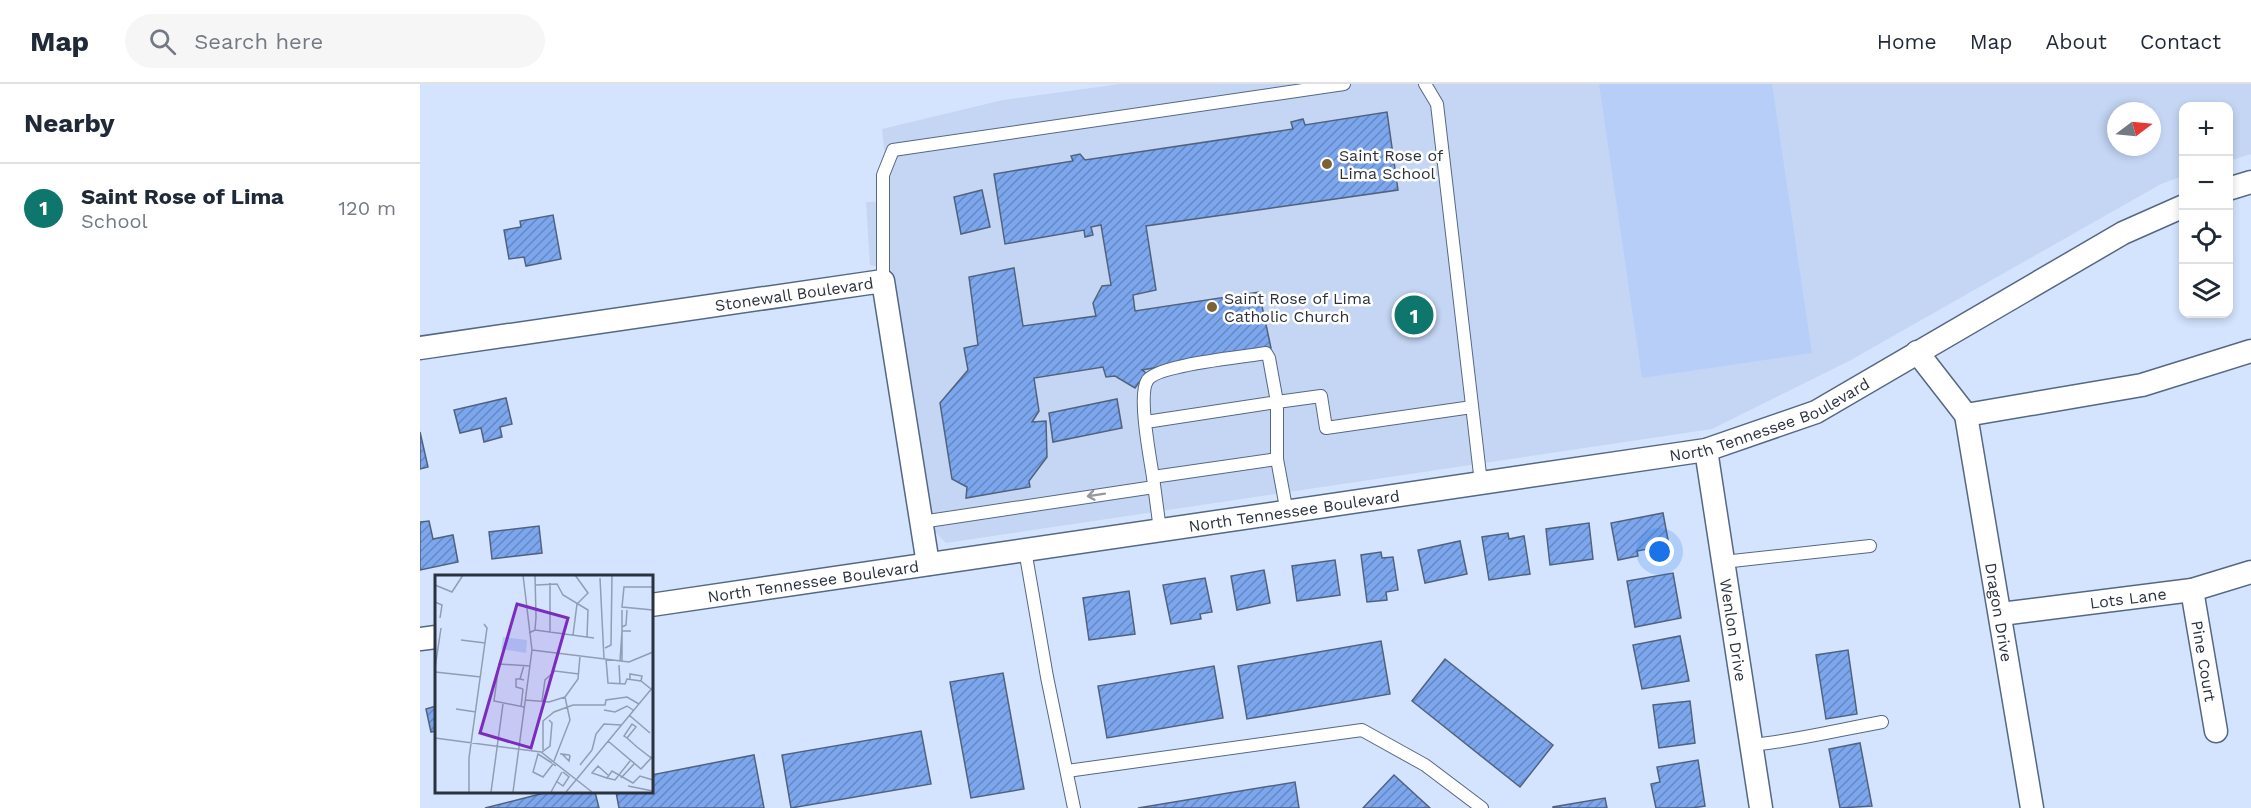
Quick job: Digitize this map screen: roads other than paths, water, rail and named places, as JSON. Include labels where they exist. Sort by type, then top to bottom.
[{"type":"street","points":[[2233,188],[2251,182]]},
{"type":"street","name":"North Tennessee Boulevard","points":[[652,605],[1706,450],[1816,412],[2123,233],[2179,208]]},
{"type":"street","name":"Stonewall Boulevard","points":[[420,348],[884,281],[928,564]]},
{"type":"street","points":[[1917,352],[1966,415],[2142,385],[2251,351]]},
{"type":"street","name":"Dragon Drive","points":[[1966,415],[2032,808]]},
{"type":"street","name":"Wenlon Drive","points":[[1706,450],[1761,808]]},
{"type":"street","name":"Lots Lane","points":[[2001,614],[2192,590],[2251,572]]},
{"type":"street","name":"Pine Court","points":[[2192,590],[2216,731]]},
{"type":"street","points":[[420,639],[435,636]]},
{"type":"lane","points":[[884,281],[883,176],[893,150],[1344,84]]},
{"type":"lane","points":[[1425,84],[1437,104],[1481,483]]},
{"type":"lane","points":[[1160,530],[1143,397],[1146,382],[1151,376],[1167,369],[1266,353],[1269,358],[1277,402],[1277,459],[1287,513]]},
{"type":"lane","points":[[1146,422],[1321,396],[1326,428],[1472,407]]},
{"type":"lane","points":[[921,522],[1277,459]]},
{"type":"lane","points":[[1723,562],[1870,546]]},
{"type":"lane","points":[[1025,549],[1074,808]]},
{"type":"lane","points":[[1751,744],[1783,742],[1806,735],[1882,722]]},
{"type":"lane","points":[[1067,771],[1362,730],[1425,765],[1482,808]]},
{"type":"place","name":"Saint Rose of Lima School","points":[[1327,164]]},
{"type":"place","name":"Saint Rose of Lima Catholic Church","points":[[1212,307]]},
{"type":"place","name":"Saint Rose of Lima","points":[[1414,315]]}]
